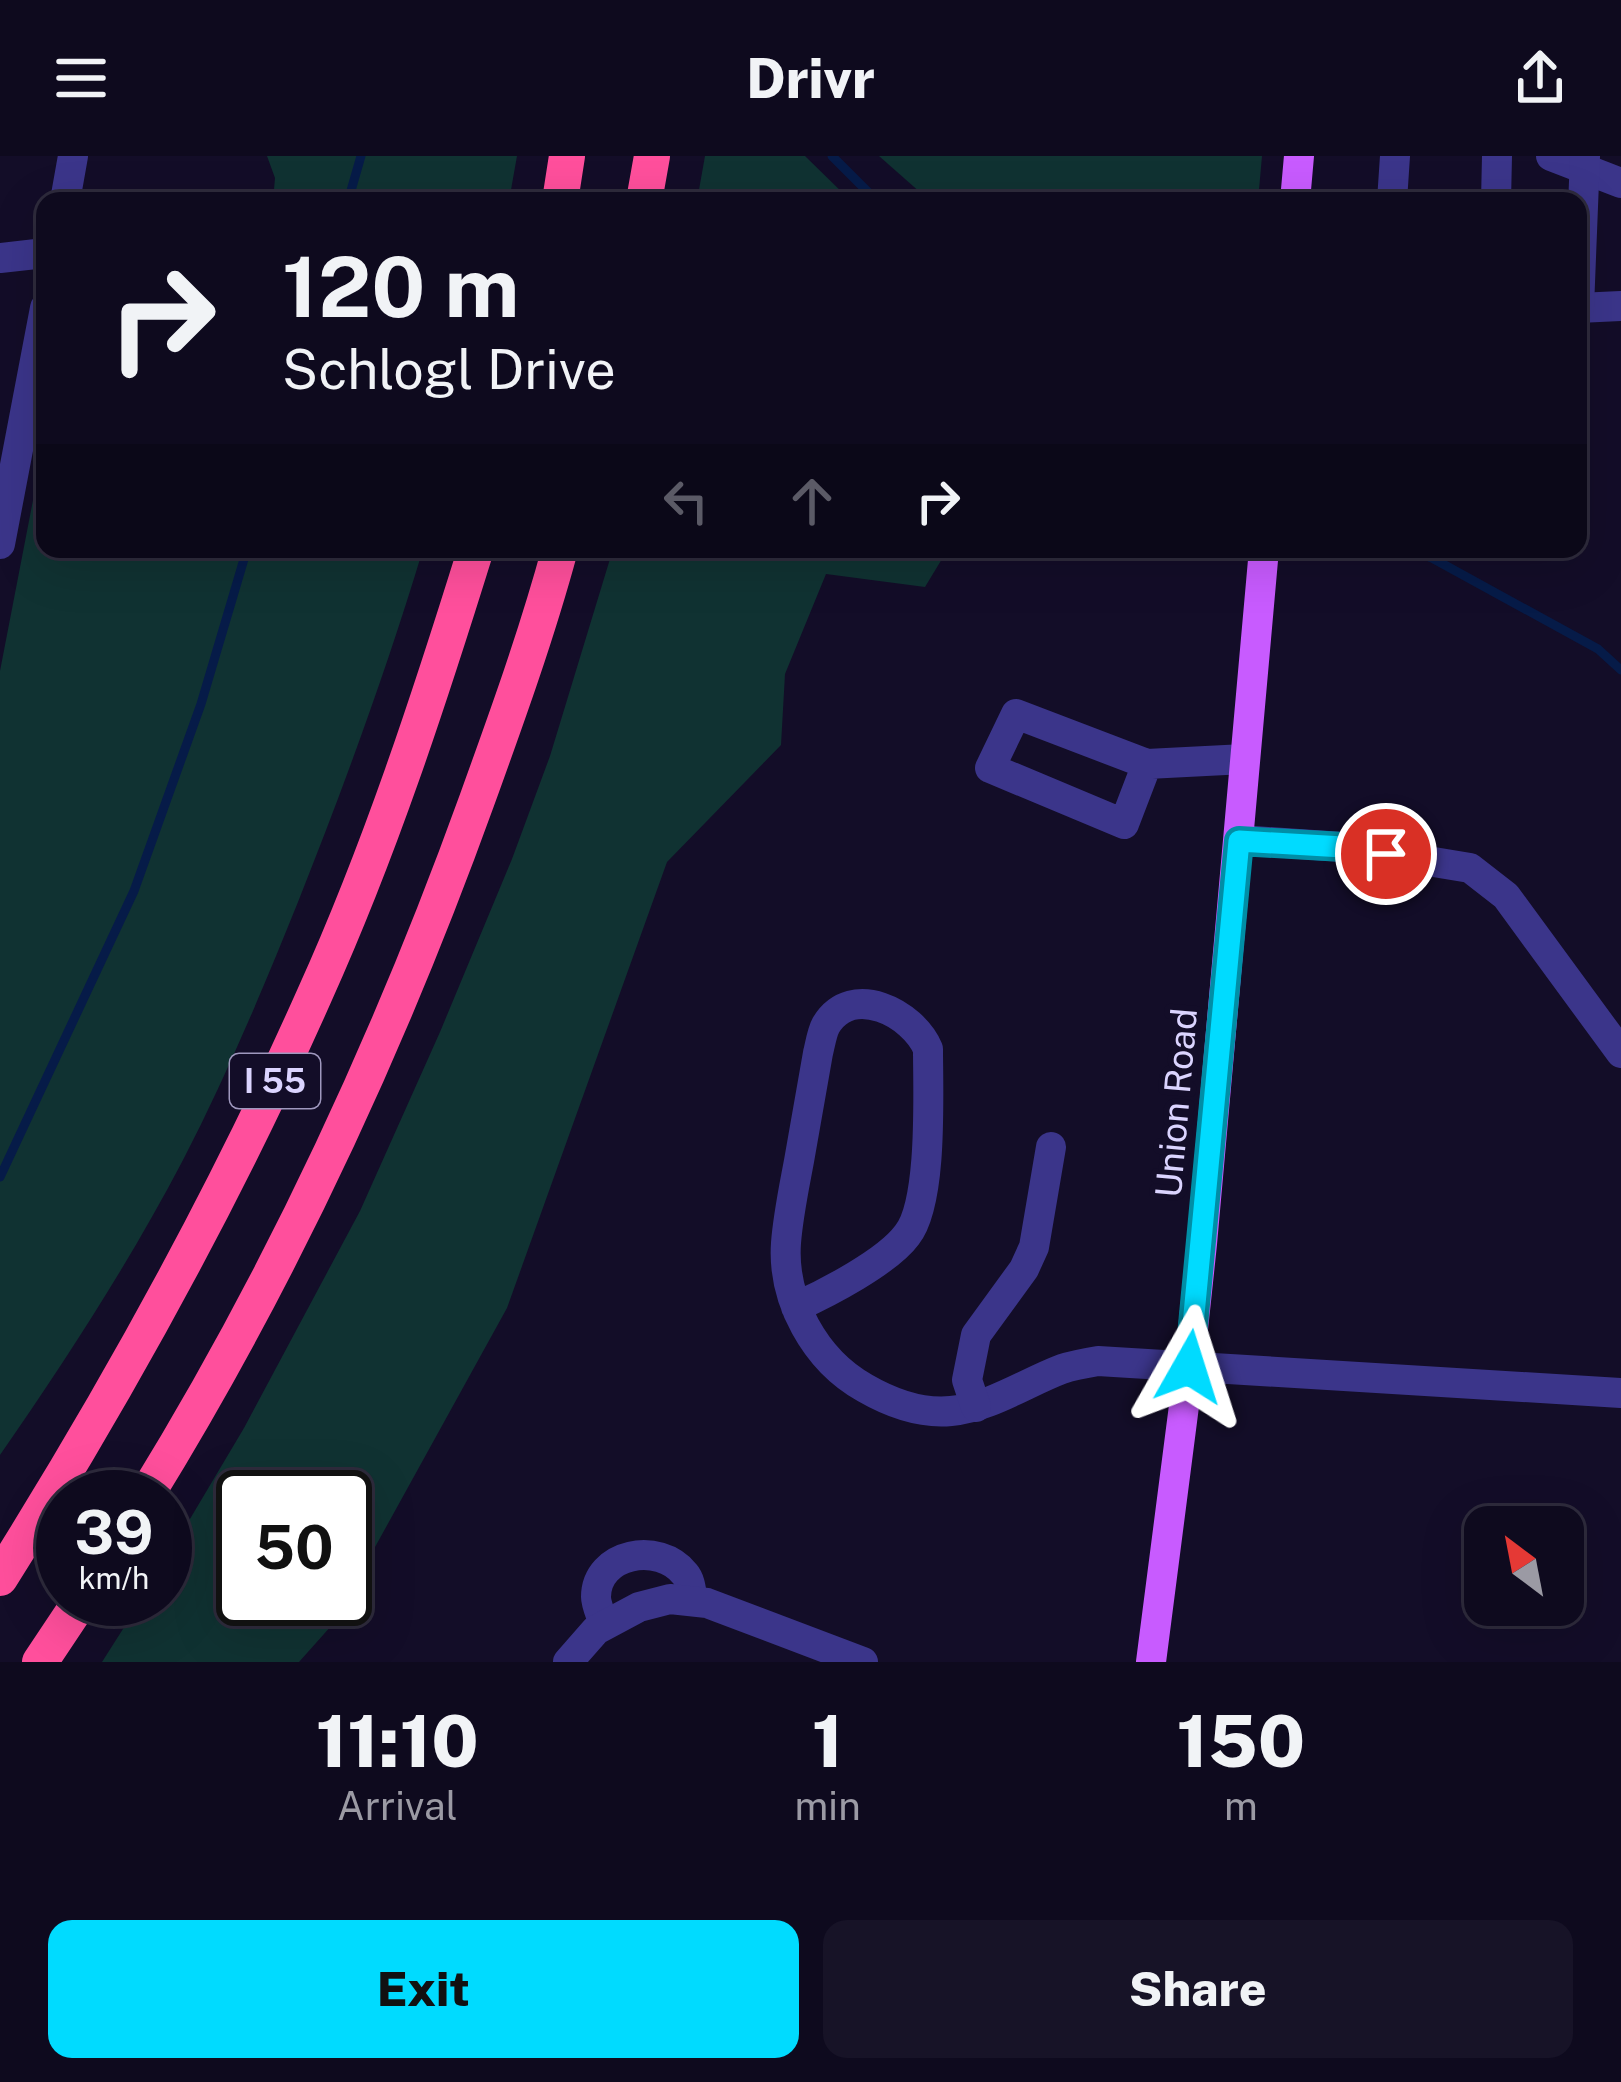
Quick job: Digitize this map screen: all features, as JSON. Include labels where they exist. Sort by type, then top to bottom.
[{"type":"highway","points":[[561,192],[567,156]]},
{"type":"highway","name":"I 55","points":[[0,1578],[172,1288],[307,1012],[380,836],[473,558]]},
{"type":"highway","name":"I 55","points":[[160,1470],[238,1334],[386,1032],[490,765],[557,558]]},
{"type":"highway","points":[[40,1662],[64,1626]]},
{"type":"main road","points":[[1296,192],[1299,156]]},
{"type":"main road","name":"Union Road","points":[[1151,1662],[1189,1367],[1263,558]]},
{"type":"street","points":[[67,192],[73,156]]},
{"type":"street","points":[[1393,192],[1395,156]]},
{"type":"street","points":[[1496,192],[1497,156]]},
{"type":"street","points":[[1551,156],[1585,162],[1621,183]]},
{"type":"street","points":[[1584,192],[1585,162]]},
{"type":"street","points":[[0,258],[36,254]]},
{"type":"street","points":[[1587,308],[1621,306]]},
{"type":"street","points":[[0,544],[36,355]]},
{"type":"street","points":[[1147,764],[1124,824],[990,768],[1016,714],[1147,764],[1246,759]]},
{"type":"street","points":[[1239,841],[1343,847],[1471,868],[1506,896],[1621,1053]]},
{"type":"street","points":[[796,1307],[896,1247],[919,1215],[928,1048],[915,1027],[870,1004],[840,1011],[826,1025],[785,1246],[796,1307],[828,1361],[882,1398],[947,1412],[976,1407],[1064,1369],[1098,1361],[1621,1393]]},
{"type":"street","points":[[976,1407],[967,1380],[976,1335],[1024,1269],[1034,1247],[1051,1148]]},
{"type":"street","points":[[604,1625],[596,1596],[602,1579],[612,1564],[641,1553],[669,1559],[679,1568],[688,1577],[693,1601]]},
{"type":"street","points":[[568,1662],[604,1625],[639,1607],[670,1599],[707,1603],[863,1662]]},
{"type":"green space","points":[[267,156],[517,156],[511,192],[274,192],[275,178]]},
{"type":"green space","points":[[705,156],[805,156],[842,192],[699,192]]},
{"type":"green space","points":[[879,156],[1262,156],[1259,192],[920,192]]},
{"type":"green space","points":[[36,485],[36,558],[420,558],[332,815],[214,1097],[119,1274],[0,1455],[0,671]]},
{"type":"green space","points":[[610,558],[943,558],[925,587],[826,574],[785,674],[781,745],[667,862],[507,1308],[372,1553],[372,1470],[219,1470],[360,1211],[440,1032],[550,756]]},
{"type":"green space","points":[[216,1475],[216,1626],[331,1626],[299,1662],[102,1662],[125,1626],[192,1626],[192,1516]]},
{"type":"waterway","points":[[351,192],[361,156]]},
{"type":"waterway","points":[[832,156],[868,192]]},
{"type":"waterway","points":[[0,1177],[134,891],[201,704],[244,558]]},
{"type":"waterway","points":[[1432,558],[1598,649],[1621,670]]},
{"type":"route","points":[[1189,1367],[1239,841],[1386,854]]}]
